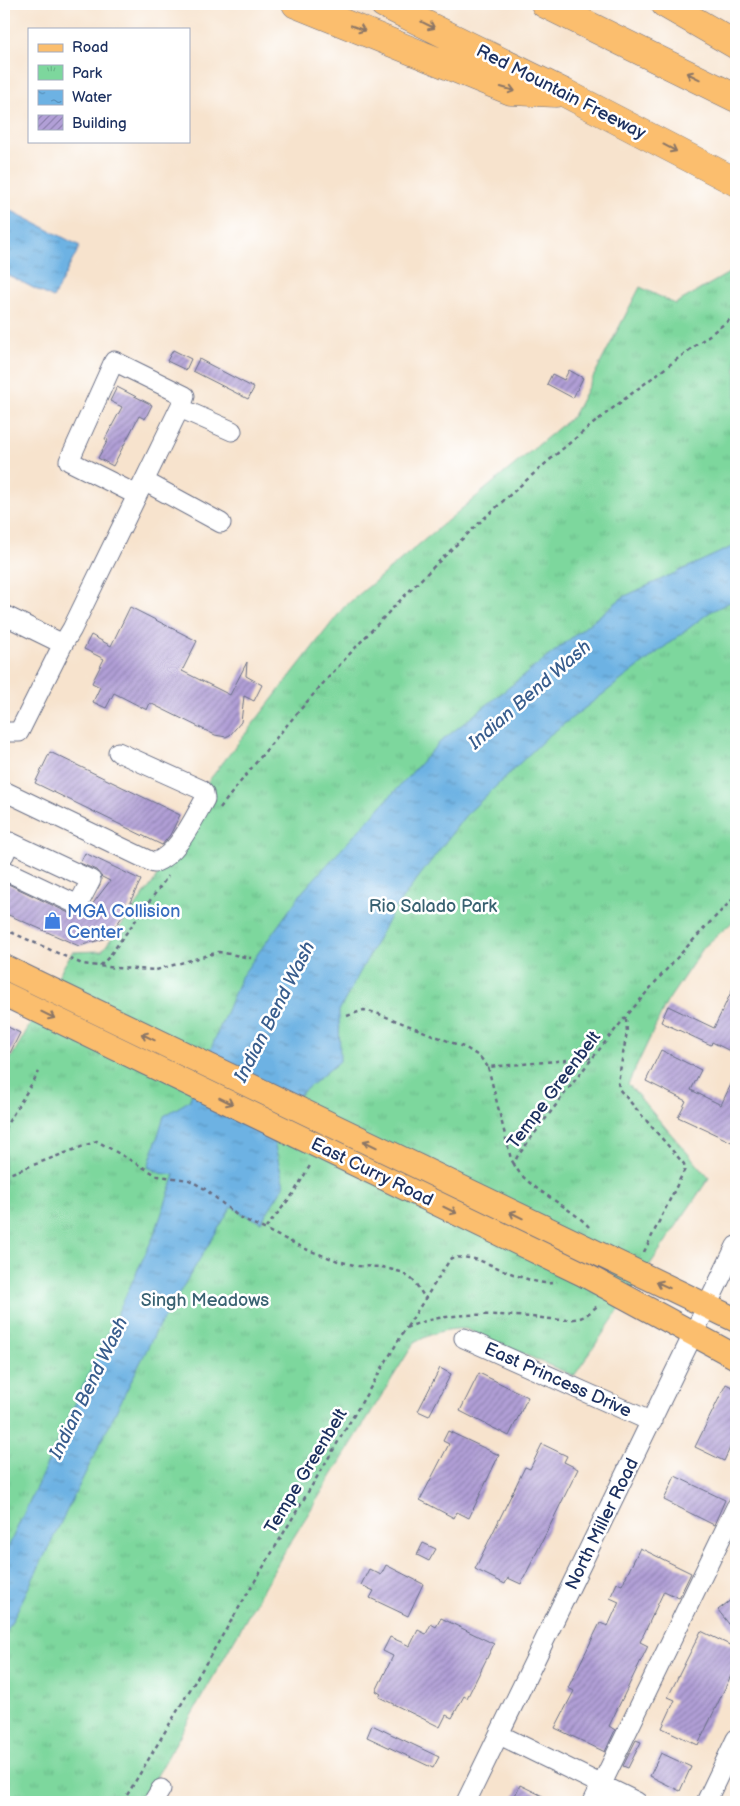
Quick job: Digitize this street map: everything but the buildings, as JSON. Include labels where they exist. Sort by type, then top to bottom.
[{"type":"highway","points":[[296,4],[511,91],[565,93]]},
{"type":"highway","name":"Red Mountain Freeway","points":[[384,4],[565,93],[736,182]]},
{"type":"highway","points":[[545,4],[736,98]]},
{"type":"highway","points":[[666,4],[736,46]]},
{"type":"main road","name":"East Curry Road","points":[[4,967],[736,1320]]},
{"type":"main road","name":"East Curry Road","points":[[4,994],[583,1274],[736,1357]]},
{"type":"street","points":[[4,732],[19,732],[141,488],[184,399],[184,394],[118,361],[112,363],[69,461],[141,488],[221,523]]},
{"type":"street","points":[[180,408],[232,431]]},
{"type":"street","points":[[4,615],[63,644]]},
{"type":"street","points":[[4,791],[154,863],[162,860],[186,831],[205,799],[204,793],[200,789],[118,752]]},
{"type":"street","points":[[4,855],[10,842],[91,880],[78,905],[4,870]]},
{"type":"street","name":"North Miller Road","points":[[466,1802],[736,1246]]},
{"type":"street","name":"East Princess Drive","points":[[464,1338],[652,1422]]},
{"type":"street","points":[[593,1802],[736,1507]]},
{"type":"street","points":[[500,1735],[637,1802]]},
{"type":"street","points":[[706,1802],[736,1739]]},
{"type":"path","points":[[218,810],[320,686],[399,602],[498,506],[616,405],[736,315]]},
{"type":"path","points":[[100,966],[108,958],[173,869]]},
{"type":"path","name":"Tempe Greenbelt","points":[[590,1232],[589,1227],[571,1210],[526,1180],[517,1171],[514,1164],[517,1156],[591,1058],[704,928],[736,896]]},
{"type":"path","points":[[4,930],[82,964],[156,970],[219,952],[251,958]]},
{"type":"path","points":[[347,1016],[364,1010],[379,1014],[466,1048],[480,1057],[488,1067],[510,1159],[514,1164]]},
{"type":"path","name":"Tempe Greenbelt","points":[[626,1018],[627,1032],[618,1082],[620,1089],[684,1164],[685,1169],[642,1257]]},
{"type":"path","points":[[488,1067],[591,1058]]},
{"type":"path","points":[[4,1129],[39,1072]]},
{"type":"path","points":[[4,1176],[97,1141],[158,1176],[189,1180],[205,1189],[239,1217],[266,1228],[308,1250],[358,1266],[382,1267],[401,1272],[414,1281],[425,1298]]},
{"type":"path","points":[[266,1228],[300,1182],[320,1146]]},
{"type":"path","name":"Tempe Greenbelt","points":[[123,1802],[406,1328],[451,1258],[476,1259],[528,1279],[552,1284],[560,1281]]},
{"type":"path","points":[[406,1328],[417,1323],[456,1316],[502,1315],[568,1320],[582,1317],[604,1302]]},
{"type":"path","points":[[74,1802],[77,1799]]},
{"type":"green space","points":[[736,269],[736,919],[704,947],[667,1002],[628,1084],[709,1178],[574,1376],[466,1329],[452,1329],[439,1332],[414,1343],[282,1556],[142,1802],[4,1802],[4,1070],[72,952],[102,951],[152,884],[174,850],[207,783],[344,607],[573,416],[640,287],[675,304]]},
{"type":"water","points":[[4,207],[80,246],[53,298],[4,273]]},
{"type":"water","name":"Indian Bend Wash","points":[[736,545],[736,599],[710,612],[547,737],[465,816],[393,911],[339,1011],[340,1061],[299,1095],[274,1142],[284,1186],[261,1222],[241,1213],[232,1206],[156,1331],[4,1637],[4,1556],[155,1233],[175,1175],[160,1173],[148,1167],[164,1116],[189,1101],[241,977],[303,891],[440,742],[623,597]]},
{"type":"place","name":"MGA Collision Center","points":[[53,921]]},
{"type":"park label","name":"Rio Salado Park","points":[[433,906]]},
{"type":"park label","name":"Singh Meadows","points":[[205,1300]]}]
